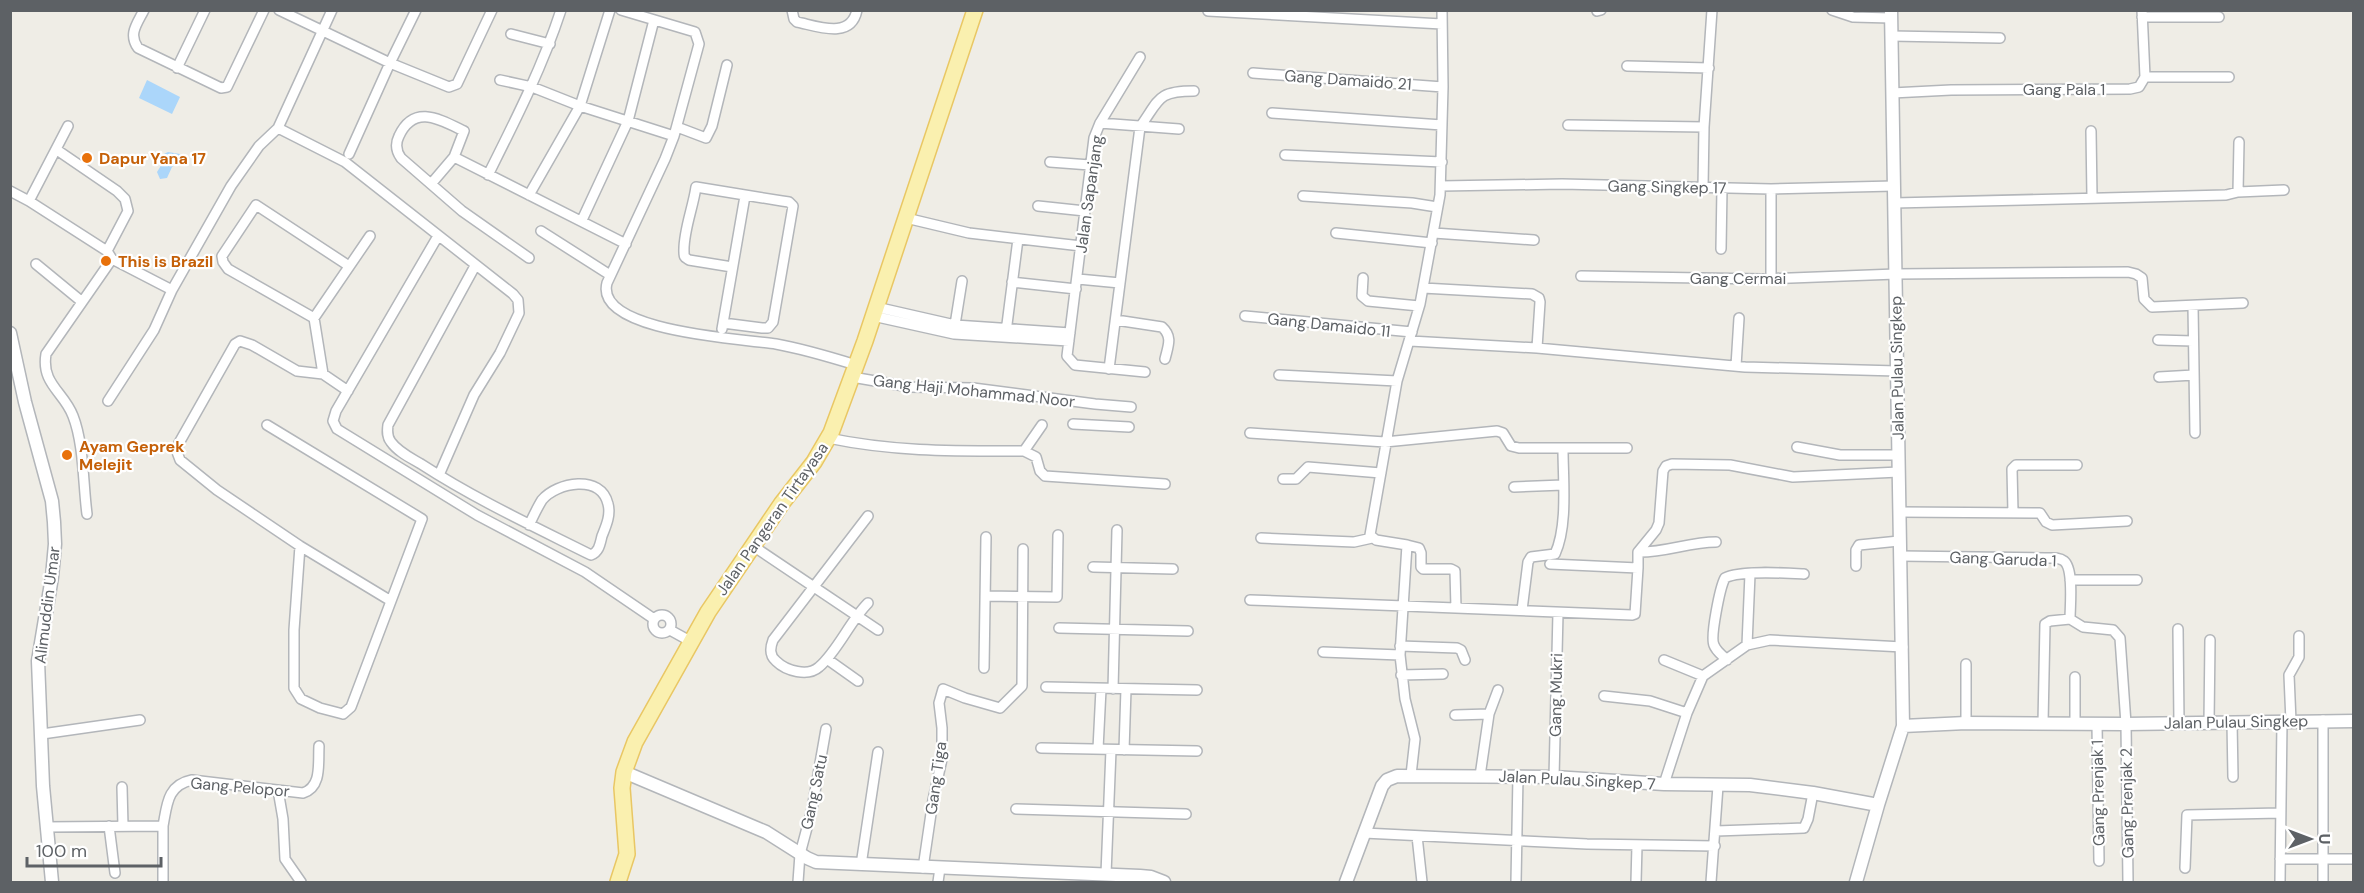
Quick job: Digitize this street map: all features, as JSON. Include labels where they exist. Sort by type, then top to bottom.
[{"type":"main road","name":"Jalan Pangeran Tirtayasa","points":[[618,882],[627,854],[622,788],[624,772],[635,742],[690,641],[782,503],[814,462],[828,438],[875,312],[975,10]]},
{"type":"street","points":[[144,10],[133,32],[134,42],[138,48],[218,87],[227,87],[264,10]]},
{"type":"street","points":[[177,68],[205,10]]},
{"type":"street","points":[[279,10],[390,63],[449,87],[457,84],[492,10]]},
{"type":"street","points":[[108,401],[154,330],[172,291],[231,186],[259,146],[278,128],[332,10]]},
{"type":"street","points":[[349,154],[416,10]]},
{"type":"street","points":[[488,175],[532,87],[561,10]]},
{"type":"street","points":[[529,195],[580,106],[610,10]]},
{"type":"street","points":[[541,231],[610,275],[676,132],[699,44],[698,38],[695,32],[621,10]]},
{"type":"street","points":[[792,10],[797,22],[845,29],[854,22],[857,10]]},
{"type":"street","points":[[1372,538],[1370,535],[1385,442],[1397,381],[1419,306],[1441,186],[1442,10]]},
{"type":"street","points":[[1703,188],[1704,127],[1712,10]]},
{"type":"street","points":[[1832,10],[1853,17],[1891,14]]},
{"type":"street","points":[[1208,11],[1442,24]]},
{"type":"street","name":"Jalan Pulau Singkep","points":[[1856,882],[1903,726],[1891,14]]},
{"type":"street","points":[[2145,77],[2142,14],[2219,16]]},
{"type":"street","points":[[582,220],[628,121],[654,20]]},
{"type":"street","points":[[511,34],[550,44]]},
{"type":"street","points":[[1891,36],[2000,38]]},
{"type":"street","name":"Jalan Sapanjang","points":[[1069,337],[1078,279],[1090,165],[1100,123],[1140,57]]},
{"type":"street","points":[[500,80],[532,87],[580,106],[628,121],[706,138],[712,126],[727,65]]},
{"type":"street","points":[[1628,66],[1709,68]]},
{"type":"street","name":"Gang Damaido 21","points":[[1253,73],[1443,87]]},
{"type":"street","name":"Gang Pala 1","points":[[1892,93],[1951,90],[2130,89],[2139,87],[2145,77],[2229,77]]},
{"type":"street","points":[[1109,369],[1140,127],[1163,95],[1169,92],[1194,91]]},
{"type":"street","points":[[1272,113],[1442,125]]},
{"type":"street","points":[[431,184],[454,157],[464,131],[427,116],[418,116],[409,120],[397,140],[397,153],[409,166],[462,211],[529,258]]},
{"type":"street","points":[[1100,123],[1179,129]]},
{"type":"street","points":[[1568,125],[1704,127]]},
{"type":"street","points":[[29,201],[68,126]]},
{"type":"street","points":[[278,128],[345,162],[518,300],[519,313],[500,353],[474,395],[439,475]]},
{"type":"street","points":[[2091,131],[2092,197]]},
{"type":"street","points":[[2238,192],[2239,142]]},
{"type":"street","points":[[57,150],[117,192],[128,204],[128,211],[110,255],[46,354],[45,362],[53,388],[69,408],[76,426],[87,514]]},
{"type":"street","points":[[1286,155],[1442,162]]},
{"type":"street","points":[[454,157],[626,244]]},
{"type":"street","points":[[1050,162],[1090,165]]},
{"type":"street","name":"Gang Singkep 17","points":[[1441,186],[1562,184],[1771,189],[1894,186]]},
{"type":"street","points":[[723,324],[768,328],[773,322],[793,212],[789,202],[696,188],[684,253],[689,260],[732,267]]},
{"type":"street","points":[[1721,249],[1722,188]]},
{"type":"street","points":[[1771,189],[1771,279]]},
{"type":"street","points":[[1894,203],[2226,195],[2238,192],[2284,190]]},
{"type":"street","points":[[10,191],[29,201],[110,255],[172,291]]},
{"type":"street","points":[[721,338],[745,196]]},
{"type":"street","points":[[1303,196],[1412,203],[1437,207]]},
{"type":"street","points":[[314,318],[228,269],[222,256],[226,248],[256,205],[349,266]]},
{"type":"street","points":[[1038,206],[1085,211]]},
{"type":"street","points":[[906,218],[969,233],[1081,246]]},
{"type":"street","points":[[1336,233],[1432,243]]},
{"type":"street","points":[[1434,233],[1534,240]]},
{"type":"street","points":[[323,374],[314,318],[370,236]]},
{"type":"street","points":[[438,236],[333,415],[337,429],[477,515],[585,572],[654,619],[660,615],[667,616],[671,622],[670,630],[690,641]]},
{"type":"street","points":[[1006,333],[1018,239]]},
{"type":"street","points":[[36,264],[81,302]]},
{"type":"street","points":[[475,266],[388,425],[387,434],[390,442],[439,475],[529,525],[591,555],[597,551],[606,525],[609,511],[608,501],[589,485],[572,483],[543,499],[529,525]]},
{"type":"street","name":"Gang Cermai","points":[[1581,276],[1771,279],[1896,274],[2128,272],[2142,278],[2144,299],[2149,305],[2155,307],[2193,306]]},
{"type":"street","name":"Gang Haji Mohammad Noor","points":[[610,275],[605,289],[607,299],[614,307],[629,316],[663,328],[807,350],[854,371],[910,387],[973,388],[1131,407]]},
{"type":"street","points":[[1364,278],[1362,296],[1365,299],[1375,303],[1419,306]]},
{"type":"street","points":[[1078,279],[1120,283]]},
{"type":"street","points":[[954,329],[962,281]]},
{"type":"street","points":[[1012,282],[1076,289]]},
{"type":"street","points":[[1422,288],[1536,296],[1540,302],[1537,348]]},
{"type":"street","points":[[2195,433],[2193,306],[2243,303]]},
{"type":"street","points":[[875,312],[954,329],[1069,337],[1067,356],[1070,362],[1076,365],[1145,372]]},
{"type":"street","name":"Gang Damaido 11","points":[[1245,316],[1411,337],[1736,366],[1897,371]]},
{"type":"street","points":[[1736,366],[1738,318]]},
{"type":"street","points":[[1116,320],[1162,327],[1168,332],[1170,339],[1165,358]]},
{"type":"street","name":"Alimuddin Umar","points":[[10,333],[25,402],[52,501],[54,522],[52,577],[38,661],[46,827],[52,882]]},
{"type":"street","points":[[2158,340],[2193,341]]},
{"type":"street","points":[[348,391],[323,374],[297,371],[252,345],[240,341],[235,344],[179,442],[177,452],[180,460],[217,490],[300,546],[391,601]]},
{"type":"street","points":[[1279,375],[1397,381]]},
{"type":"street","points":[[2159,376],[2194,375]]},
{"type":"street","points":[[1094,424],[1095,404]]},
{"type":"street","points":[[1073,424],[1129,427]]},
{"type":"street","points":[[267,425],[423,519],[348,712],[343,714],[320,708],[302,699],[294,688],[300,546]]},
{"type":"street","points":[[1024,451],[1042,425]]},
{"type":"street","points":[[1251,434],[1385,442],[1497,431],[1503,433],[1514,448],[1627,448]]},
{"type":"street","points":[[828,438],[871,447],[908,451],[1024,451],[1036,457],[1040,471],[1045,476],[1165,484]]},
{"type":"street","points":[[1797,447],[1840,455],[1898,455]]},
{"type":"street","points":[[1522,610],[1528,562],[1531,557],[1555,554],[1558,547],[1562,520],[1563,449]]},
{"type":"street","points":[[1250,600],[1632,615],[1635,611],[1638,552],[1659,523],[1663,471],[1666,466],[1672,464],[1730,465],[1793,477],[1899,472]]},
{"type":"street","points":[[2013,512],[2012,469],[2016,465],[2077,465]]},
{"type":"street","points":[[1283,479],[1296,479],[1308,467],[1381,473]]},
{"type":"street","points":[[1514,487],[1563,485]]},
{"type":"street","points":[[1899,512],[2040,513],[2046,522],[2052,525],[2127,521]]},
{"type":"street","points":[[868,516],[773,640],[770,647],[771,656],[790,670],[817,669],[827,659],[855,616],[868,603]]},
{"type":"street","points":[[1113,689],[1117,530]]},
{"type":"street","points":[[985,596],[1057,597],[1058,535]]},
{"type":"street","points":[[984,668],[986,537]]},
{"type":"street","points":[[1261,538],[1360,546],[1372,538],[1407,545],[1420,550],[1420,563],[1423,569],[1455,571],[1456,608]]},
{"type":"street","points":[[1856,566],[1856,550],[1859,545],[1899,541]]},
{"type":"street","points":[[1638,552],[1651,553],[1691,543],[1716,542]]},
{"type":"street","points":[[1407,545],[1400,651],[1401,675],[1415,739],[1411,776]]},
{"type":"street","points":[[753,546],[878,630]]},
{"type":"street","points":[[1023,549],[1023,596]]},
{"type":"street","name":"Gang Garuda 1","points":[[1900,556],[2057,558],[2067,564],[2070,580],[2070,619]]},
{"type":"street","points":[[1550,564],[1638,568]]},
{"type":"street","points":[[1093,567],[1173,569]]},
{"type":"street","points":[[1747,645],[1750,574]]},
{"type":"street","points":[[1727,660],[1713,642],[1720,589],[1725,578],[1750,574],[1804,574]]},
{"type":"street","points":[[2070,580],[2137,580]]},
{"type":"street","name":"Gang Tiga","points":[[923,868],[933,800],[942,759],[939,703],[943,688],[965,698],[1000,708],[1022,686],[1023,596]]},
{"type":"street","name":"Gang Mukri","points":[[1554,777],[1558,613]]},
{"type":"street","points":[[2043,723],[2045,624],[2050,621],[2070,619]]},
{"type":"street","name":"Gang Prenjak 2","points":[[2070,619],[2083,627],[2108,629],[2118,633],[2126,724],[2128,882]]},
{"type":"street","points":[[1059,628],[1188,631]]},
{"type":"street","points":[[2178,629],[2180,723]]},
{"type":"street","points":[[2280,882],[2280,813],[2289,675],[2299,657],[2299,636]]},
{"type":"street","points":[[1664,784],[1687,713],[1703,676],[1747,645],[1770,640],[1903,647]]},
{"type":"street","points":[[2209,722],[2210,640]]},
{"type":"street","points":[[1323,652],[1457,648],[1461,650],[1465,660]]},
{"type":"street","points":[[827,659],[858,681]]},
{"type":"street","points":[[1664,660],[1703,676]]},
{"type":"street","points":[[1966,664],[1966,723]]},
{"type":"street","points":[[1401,675],[1443,674]]},
{"type":"street","points":[[2075,677],[2075,723]]},
{"type":"street","points":[[1046,687],[1197,690]]},
{"type":"street","points":[[1098,750],[1101,689]]},
{"type":"street","points":[[1124,750],[1126,689]]},
{"type":"street","points":[[1480,776],[1489,714],[1498,690]]},
{"type":"street","points":[[1604,696],[1650,701],[1687,713]]},
{"type":"street","points":[[1455,715],[1489,714]]},
{"type":"street","points":[[42,734],[140,720]]},
{"type":"street","points":[[2323,720],[2323,882]]},
{"type":"street","name":"Jalan Pulau Singkep","points":[[1903,726],[1966,723],[2126,724],[2354,721]]},
{"type":"street","points":[[2232,722],[2233,777]]},
{"type":"street","name":"Gang Prenjak 1","points":[[2097,724],[2099,861]]},
{"type":"street","name":"Gang Satu","points":[[798,882],[800,854],[812,809],[826,729]]},
{"type":"street","name":"Gang Pelopor","points":[[163,882],[163,826],[169,795],[175,786],[192,780],[303,793],[312,790],[316,784],[319,746]]},
{"type":"street","points":[[1041,748],[1197,751]]},
{"type":"street","points":[[1106,874],[1111,750]]},
{"type":"street","points":[[861,865],[878,752]]},
{"type":"street","points":[[624,772],[766,832],[816,862],[1106,874],[1151,877],[1164,882]]},
{"type":"street","name":"Jalan Pulau Singkep 7","points":[[1346,882],[1382,786],[1387,780],[1411,776],[1518,776],[1664,784],[1750,785],[1813,793],[1878,805]]},
{"type":"street","points":[[1516,882],[1518,776]]},
{"type":"street","points":[[1711,882],[1718,786]]},
{"type":"street","points":[[122,787],[123,826]]},
{"type":"street","points":[[278,790],[283,819],[285,859],[301,882]]},
{"type":"street","points":[[1716,831],[1804,828],[1813,793]]},
{"type":"street","points":[[1016,809],[1186,814]]},
{"type":"street","points":[[2185,868],[2187,815],[2280,813]]},
{"type":"street","points":[[109,826],[115,873]]},
{"type":"street","points":[[46,827],[163,826]]},
{"type":"street","points":[[1364,833],[1517,842],[1715,846]]},
{"type":"street","points":[[1417,836],[1422,882]]},
{"type":"street","points":[[1636,882],[1637,845]]},
{"type":"street","points":[[1714,858],[1718,882]]},
{"type":"street","points":[[2280,860],[2354,859]]},
{"type":"street","points":[[939,882],[940,868]]},
{"type":"water","points":[[147,80],[180,97],[172,114],[139,98]]},
{"type":"water","points":[[168,152],[180,154],[183,159],[172,167],[167,178],[160,179],[157,172],[162,164],[158,162],[157,157]]},
{"type":"place","name":"Dapur Yana 17","points":[[87,158]]},
{"type":"place","name":"This is Brazil","points":[[106,261]]},
{"type":"place","name":"Ayam Geprek Melejit","points":[[67,455]]}]
